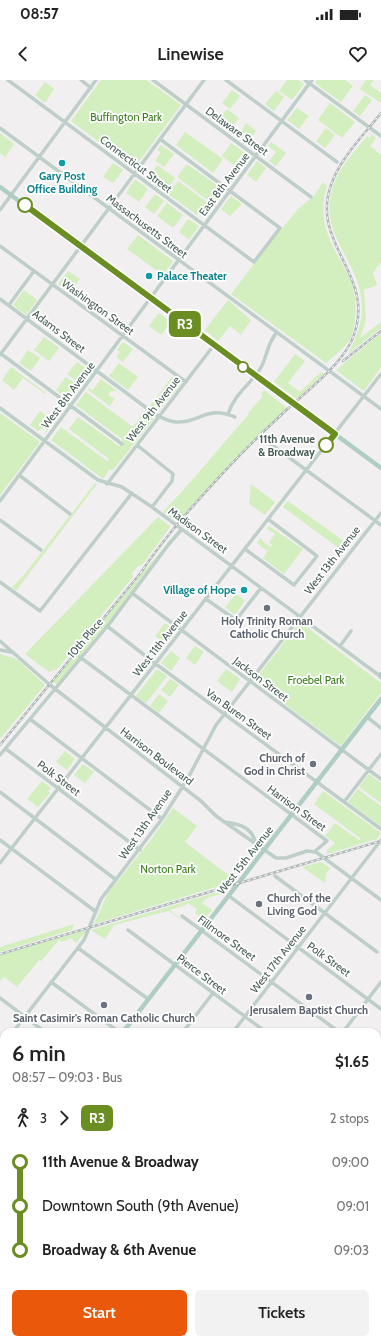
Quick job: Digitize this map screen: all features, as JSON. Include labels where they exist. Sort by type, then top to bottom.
[{"type":"main road","points":[[0,187],[381,468]]},
{"type":"main road","name":"West 15th Avenue","points":[[126,1028],[381,699]]},
{"type":"street","name":"Connecticut Street","points":[[8,80],[254,262],[280,228],[230,191]]},
{"type":"street","points":[[81,80],[91,88]]},
{"type":"street","points":[[0,210],[96,80]]},
{"type":"street","name":"Delaware Street","points":[[153,80],[311,197]]},
{"type":"street","points":[[122,444],[0,354],[204,80]]},
{"type":"street","points":[[226,80],[337,162]]},
{"type":"street","points":[[305,80],[311,82],[381,136]]},
{"type":"street","name":"East 8th Avenue","points":[[150,298],[311,82]]},
{"type":"street","name":"Massachusetts Street","points":[[0,128],[381,409]]},
{"type":"street","points":[[160,139],[230,191]]},
{"type":"street","name":"Washington Street","points":[[0,246],[186,382]]},
{"type":"street","points":[[9,305],[34,271]]},
{"type":"street","name":"West 8th Avenue","points":[[0,502],[150,298]]},
{"type":"street","name":"Adams Street","points":[[0,299],[97,371],[160,416],[171,422],[181,422],[208,414],[228,414],[235,417]]},
{"type":"street","points":[[228,414],[237,395],[255,376],[264,362],[269,342],[276,332]]},
{"type":"street","name":"West 9th Avenue","points":[[106,484],[214,345]]},
{"type":"street","name":"West 11th Avenue","points":[[0,863],[381,374]]},
{"type":"street","name":"Madison Street","points":[[0,408],[98,480],[106,484],[117,485],[152,507],[381,676]]},
{"type":"street","points":[[268,442],[381,525]]},
{"type":"street","points":[[137,445],[170,469],[174,476],[172,481],[152,507]]},
{"type":"street","points":[[19,475],[70,514]]},
{"type":"street","points":[[0,582],[40,610],[132,494]]},
{"type":"street","name":"West 13th Avenue","points":[[16,1028],[86,937],[95,911],[104,894],[140,850],[162,819],[194,768],[202,749],[225,714],[381,513]]},
{"type":"street","points":[[245,549],[294,585],[317,556],[268,519]]},
{"type":"street","points":[[0,520],[41,550]]},
{"type":"street","name":"10th Place","points":[[0,755],[107,626],[182,529]]},
{"type":"street","points":[[206,598],[236,620],[261,588]]},
{"type":"street","name":"Jackson Street","points":[[132,593],[381,779]]},
{"type":"street","name":"Van Buren Street","points":[[107,626],[156,664],[381,830]]},
{"type":"street","points":[[340,646],[351,631]]},
{"type":"street","name":"Harrison Boulevard","points":[[0,641],[55,689],[201,800],[224,822],[264,850],[280,858],[307,851],[314,852]]},
{"type":"street","points":[[0,650],[10,651],[17,656]]},
{"type":"street","name":"Harrison Street","points":[[80,657],[130,696],[327,841],[314,852]]},
{"type":"street","points":[[367,717],[381,728]]},
{"type":"street","points":[[30,720],[162,819]]},
{"type":"street","name":"Polk Street","points":[[6,749],[140,850]]},
{"type":"street","points":[[344,802],[381,754]]},
{"type":"street","points":[[0,792],[115,879]]},
{"type":"street","points":[[224,822],[237,824],[249,829],[254,835],[256,844]]},
{"type":"street","points":[[0,840],[95,911]]},
{"type":"street","name":"West 17th Avenue","points":[[236,1028],[325,913],[380,845],[381,840]]},
{"type":"street","points":[[314,852],[381,900]]},
{"type":"street","points":[[275,876],[377,952]]},
{"type":"street","name":"Polk Street","points":[[229,896],[381,1009]]},
{"type":"street","name":"Fillmore Street","points":[[182,916],[334,1028]]},
{"type":"street","name":"Pierce Street","points":[[128,930],[260,1028]]},
{"type":"street","points":[[78,948],[148,999]]},
{"type":"street","points":[[51,982],[114,1028]]},
{"type":"street","points":[[346,1028],[381,982]]},
{"type":"street","points":[[186,1028],[213,993]]},
{"type":"street","points":[[0,998],[40,1028]]},
{"type":"green space","name":"Buffington Park","points":[[101,80],[146,80],[181,105],[134,168],[71,121]]},
{"type":"green space","points":[[287,80],[298,80],[304,84],[292,100],[279,91]]},
{"type":"green space","points":[[317,80],[345,80],[353,86],[341,102],[315,83]]},
{"type":"green space","points":[[366,80],[374,80],[370,85],[381,93],[381,103],[360,89]]},
{"type":"green space","points":[[45,82],[54,89],[45,103],[35,95]]},
{"type":"green space","points":[[232,90],[240,96],[230,109],[222,103]]},
{"type":"green space","points":[[276,91],[284,97],[274,111],[265,104]]},
{"type":"green space","points":[[365,95],[372,100],[360,116],[353,111]]},
{"type":"green space","points":[[330,103],[355,122],[342,138],[318,120]]},
{"type":"green space","points":[[297,108],[309,116],[299,129],[287,120]]},
{"type":"green space","points":[[227,109],[239,118],[229,131],[217,122]]},
{"type":"green space","points":[[246,123],[256,131],[246,144],[238,137]]},
{"type":"green space","points":[[326,128],[335,135],[325,148],[316,141]]},
{"type":"green space","points":[[185,132],[223,159],[213,173],[176,145]]},
{"type":"green space","points":[[0,133],[14,144],[5,157],[0,153]]},
{"type":"green space","points":[[370,133],[376,138],[370,146],[381,155],[381,262],[373,273],[377,285],[364,290],[366,320],[360,338],[381,322],[381,328],[348,354],[356,338],[362,308],[360,291],[355,275],[334,232],[330,216],[330,200],[335,181],[341,169],[367,136],[370,138]]},
{"type":"green space","points":[[271,142],[286,153],[276,166],[269,161],[276,152],[268,146]]},
{"type":"green space","points":[[231,143],[244,152],[234,165],[222,156]]},
{"type":"green space","points":[[161,145],[174,154],[164,167],[155,161],[161,152],[157,150]]},
{"type":"green space","points":[[257,161],[266,168],[256,182],[247,175]]},
{"type":"green space","points":[[113,163],[123,170],[113,183],[103,177]]},
{"type":"green space","points":[[187,164],[225,191],[214,205],[177,177]]},
{"type":"green space","points":[[157,165],[175,178],[165,192],[148,179]]},
{"type":"green space","points":[[135,179],[148,189],[139,202],[126,193]]},
{"type":"green space","points":[[178,181],[207,202],[197,215],[168,194]]},
{"type":"green space","points":[[323,182],[327,186],[323,210],[326,229],[352,284],[356,305],[354,326],[350,339],[342,349],[326,363],[231,294],[298,209],[315,195]]},
{"type":"green space","points":[[155,194],[164,201],[154,214],[145,207]]},
{"type":"green space","points":[[231,196],[242,204],[230,216],[221,209]]},
{"type":"green space","points":[[167,203],[183,215],[173,228],[157,216]]},
{"type":"green space","points":[[188,219],[199,226],[189,240],[179,232]]},
{"type":"green space","points":[[138,235],[173,261],[163,275],[127,249]]},
{"type":"green space","points":[[68,271],[80,279],[70,293],[58,284]]},
{"type":"green space","points":[[24,290],[37,300],[26,315],[13,305]]},
{"type":"green space","points":[[228,300],[251,320],[241,335],[230,326],[218,341],[205,330]]},
{"type":"green space","points":[[159,313],[171,322],[161,335],[149,326]]},
{"type":"green space","points":[[381,333],[381,367],[364,391],[336,370]]},
{"type":"green space","points":[[44,337],[59,348],[49,361],[34,350]]},
{"type":"green space","points":[[123,342],[133,349],[123,362],[116,357],[120,352],[117,350]]},
{"type":"green space","points":[[28,350],[40,358],[31,371],[19,363]]},
{"type":"green space","points":[[295,354],[305,361],[288,383],[300,392],[321,372],[324,374],[297,399],[274,382]]},
{"type":"green space","points":[[77,362],[91,372],[82,385],[67,374]]},
{"type":"green space","points":[[119,363],[138,377],[128,390],[109,376]]},
{"type":"green space","points":[[11,367],[46,393],[45,394],[23,378],[14,390],[2,380]]},
{"type":"green space","points":[[66,377],[80,387],[70,401],[56,390]]},
{"type":"green space","points":[[172,377],[180,385],[158,412],[150,406]]},
{"type":"green space","points":[[101,379],[117,391],[112,391],[109,393],[109,396],[115,398],[110,406],[88,390],[89,388],[93,390]]},
{"type":"green space","points":[[264,390],[287,408],[232,462],[179,523],[163,512],[249,414],[248,413],[263,396],[261,394]]},
{"type":"green space","points":[[86,392],[133,427],[144,411],[154,419],[112,471],[110,469],[103,479],[51,440],[61,427],[107,461],[109,459],[69,429],[78,417],[119,446],[123,440],[76,405]]},
{"type":"green space","points":[[40,411],[54,422],[44,435],[47,428],[38,431],[30,425]]},
{"type":"green space","points":[[0,413],[40,442],[0,495]]},
{"type":"green space","points":[[95,483],[97,484],[16,591],[12,587],[24,575]]},
{"type":"green space","points":[[251,484],[275,502],[265,515],[249,504]]},
{"type":"green space","points":[[288,501],[349,545],[344,552],[283,507]]},
{"type":"green space","points":[[158,517],[170,526],[168,530],[142,565],[138,566],[132,573],[133,577],[57,669],[49,672],[25,654]]},
{"type":"green space","points":[[269,526],[303,549],[284,574],[263,558],[269,549],[267,551],[257,543],[261,538],[263,542],[271,547],[272,545],[269,542],[275,534],[267,529]]},
{"type":"green space","points":[[177,531],[110,621],[57,684],[53,682]]},
{"type":"green space","points":[[236,594],[245,601],[235,615],[225,607]]},
{"type":"green space","name":"Froebel Park","points":[[300,622],[381,683],[381,693],[341,746],[254,681]]},
{"type":"green space","points":[[165,623],[175,631],[166,644],[155,636]]},
{"type":"green space","points":[[195,646],[204,652],[195,665],[186,658]]},
{"type":"green space","points":[[171,651],[180,658],[171,671],[161,663]]},
{"type":"green space","points":[[0,654],[17,659],[45,685],[0,739]]},
{"type":"green space","points":[[157,669],[167,676],[146,703],[136,696]]},
{"type":"green space","points":[[226,669],[240,679],[232,692],[217,681]]},
{"type":"green space","points":[[170,679],[179,685],[170,697],[161,690]]},
{"type":"green space","points":[[159,694],[168,701],[159,713],[150,706]]},
{"type":"green space","points":[[65,751],[75,759],[67,770],[56,762]]},
{"type":"green space","points":[[83,764],[94,772],[85,783],[74,775]]},
{"type":"green space","points":[[369,774],[381,783],[381,803],[359,787]]},
{"type":"green space","points":[[42,781],[51,788],[48,791],[50,793],[38,807],[27,799]]},
{"type":"green space","points":[[358,789],[381,806],[381,826],[348,802]]},
{"type":"green space","points":[[323,791],[381,833],[377,839],[327,854],[327,850],[335,843],[325,836],[335,823],[359,840],[361,839],[314,804]]},
{"type":"green space","name":"Norton Park","points":[[173,808],[197,826],[185,842],[236,881],[94,924],[108,893],[150,841]]},
{"type":"green space","points":[[321,862],[330,868],[326,874],[325,883],[302,867]]},
{"type":"green space","points":[[228,889],[225,892],[208,898],[202,903],[212,910],[204,920],[195,913],[197,909],[188,903],[170,910],[187,924],[169,911],[114,925],[105,939],[91,930]]},
{"type":"green space","points":[[74,924],[72,930],[0,952],[0,947]]},
{"type":"green space","points":[[87,930],[76,943],[71,938],[62,942],[59,940],[41,961],[39,960],[17,987],[4,977],[0,981],[0,955]]},
{"type":"railway","points":[[140,574],[154,553],[215,481],[265,430],[328,373],[337,363],[351,342],[358,319],[357,299],[352,280],[329,226],[327,207],[331,185],[340,165],[381,113]]},
{"type":"railway","points":[[343,361],[381,331]]},
{"type":"railway","points":[[0,745],[143,570]]},
{"type":"railway","points":[[0,954],[381,841]]},
{"type":"bus line","name":"R3","points":[[25,205],[335,434],[326,445]]},
{"type":"place","name":"Gary Post Office Building","points":[[62,163]]},
{"type":"place","name":"Palace Theater","points":[[149,276]]},
{"type":"place","name":"11th Avenue & Broadway","points":[[326,445]]},
{"type":"place","name":"Village of Hope","points":[[244,590]]},
{"type":"place","name":"Holy Trinity Roman Catholic Church","points":[[267,608]]},
{"type":"place","name":"Church of God in Christ","points":[[313,764]]},
{"type":"place","name":"Church of the Living God","points":[[259,904]]},
{"type":"place","name":"Jerusalem Baptist Church","points":[[309,997]]},
{"type":"place","name":"Saint Casimir's Roman Catholic Church","points":[[104,1005]]}]
